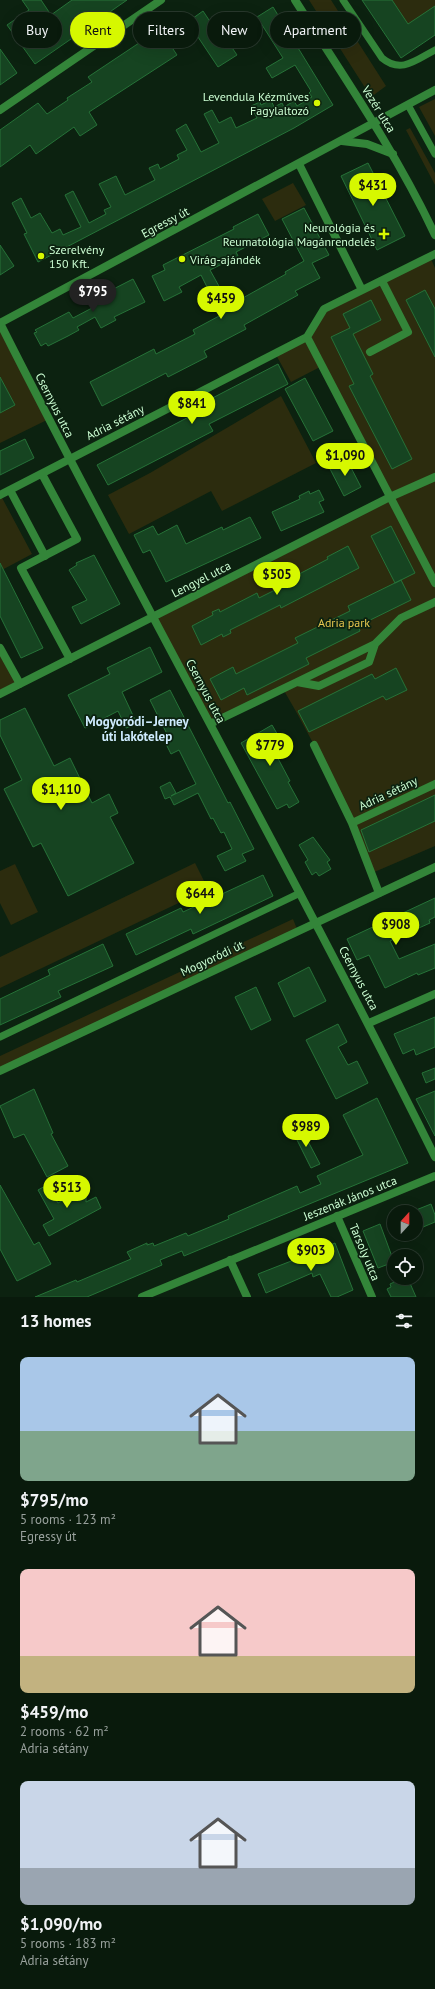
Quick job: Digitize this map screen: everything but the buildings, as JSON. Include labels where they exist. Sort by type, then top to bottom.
[{"type":"street","points":[[0,110],[161,0]]},
{"type":"street","name":"Vezér utca","points":[[295,0],[393,154],[435,235]]},
{"type":"street","name":"Egressy út","points":[[0,323],[435,90]]},
{"type":"street","points":[[342,141],[367,144],[393,154]]},
{"type":"street","points":[[299,164],[362,290]]},
{"type":"street","points":[[435,254],[324,309],[307,337],[435,583]]},
{"type":"street","points":[[370,352],[408,332],[382,281]]},
{"type":"street","name":"Csernyus utca","points":[[0,323],[69,459],[369,1023],[435,1157]]},
{"type":"street","name":"Adria sétány","points":[[0,495],[307,337]]},
{"type":"street","points":[[42,474],[76,539],[21,568],[70,658]]},
{"type":"street","name":"Lengyel utca","points":[[0,694],[390,497],[435,477]]},
{"type":"street","points":[[10,490],[44,556]]},
{"type":"street","points":[[210,724],[375,644],[401,618],[435,602]]},
{"type":"street","points":[[297,682],[319,686],[369,662],[375,644]]},
{"type":"street","points":[[0,648],[20,684]]},
{"type":"street","name":"Adria sétány","points":[[314,745],[352,823],[380,893]]},
{"type":"street","name":"Adria sétány","points":[[352,823],[435,784]]},
{"type":"street","name":"Mogyoródi út","points":[[0,1071],[435,867]]},
{"type":"street","points":[[369,1023],[435,994]]},
{"type":"street","name":"Jeszenák János utca","points":[[142,1297],[435,1176]]},
{"type":"street","name":"Tarsoly utca","points":[[337,1216],[372,1297]]},
{"type":"street","points":[[230,1260],[246,1297]]},
{"type":"lane","points":[[343,0],[382,58],[396,66],[404,66],[435,50]]},
{"type":"lane","points":[[408,104],[435,154]]},
{"type":"lane","points":[[0,1037],[300,893]]},
{"type":"green space","points":[[309,0],[331,0],[339,12],[317,12]]},
{"type":"green space","points":[[392,0],[435,0],[435,11],[397,32],[389,20],[401,13]]},
{"type":"green space","points":[[361,47],[386,86],[371,97],[340,48]]},
{"type":"green space","points":[[435,99],[435,136],[419,107]]},
{"type":"green space","points":[[410,128],[435,173],[435,185],[406,130]]},
{"type":"green space","points":[[293,183],[306,205],[275,221],[262,199]]},
{"type":"green space","name":"Adria park","points":[[430,257],[435,268],[435,846],[372,873],[331,780],[283,689],[210,724],[153,617],[390,497],[322,366],[291,382],[275,353],[307,337],[324,309]]},
{"type":"green space","points":[[0,323],[49,419],[0,443]]},
{"type":"green space","points":[[281,396],[316,463],[222,511],[211,491],[129,534],[108,495],[150,473]]},
{"type":"green space","points":[[0,494],[32,554],[0,571]]},
{"type":"green space","points":[[0,647],[20,684],[0,694]]},
{"type":"green space","points":[[195,863],[208,889],[0,988],[0,957]]},
{"type":"green space","points":[[15,864],[38,912],[11,925],[0,903],[0,871]]},
{"type":"green space","points":[[293,919],[297,929],[0,1068],[0,1056]]},
{"type":"place","name":"Levendula Kézműves Fagylaltozó","points":[[317,103]]},
{"type":"place","name":"Neurológia és Reumatológia Magánrendelés","points":[[384,234]]},
{"type":"place","name":"Szerelvény 150 Kft.","points":[[41,256]]},
{"type":"place","name":"Virág-ajándék","points":[[182,259]]},
{"type":"district","name":"Mogyoródi–Jerney úti lakótelep","points":[[137,728]]}]
